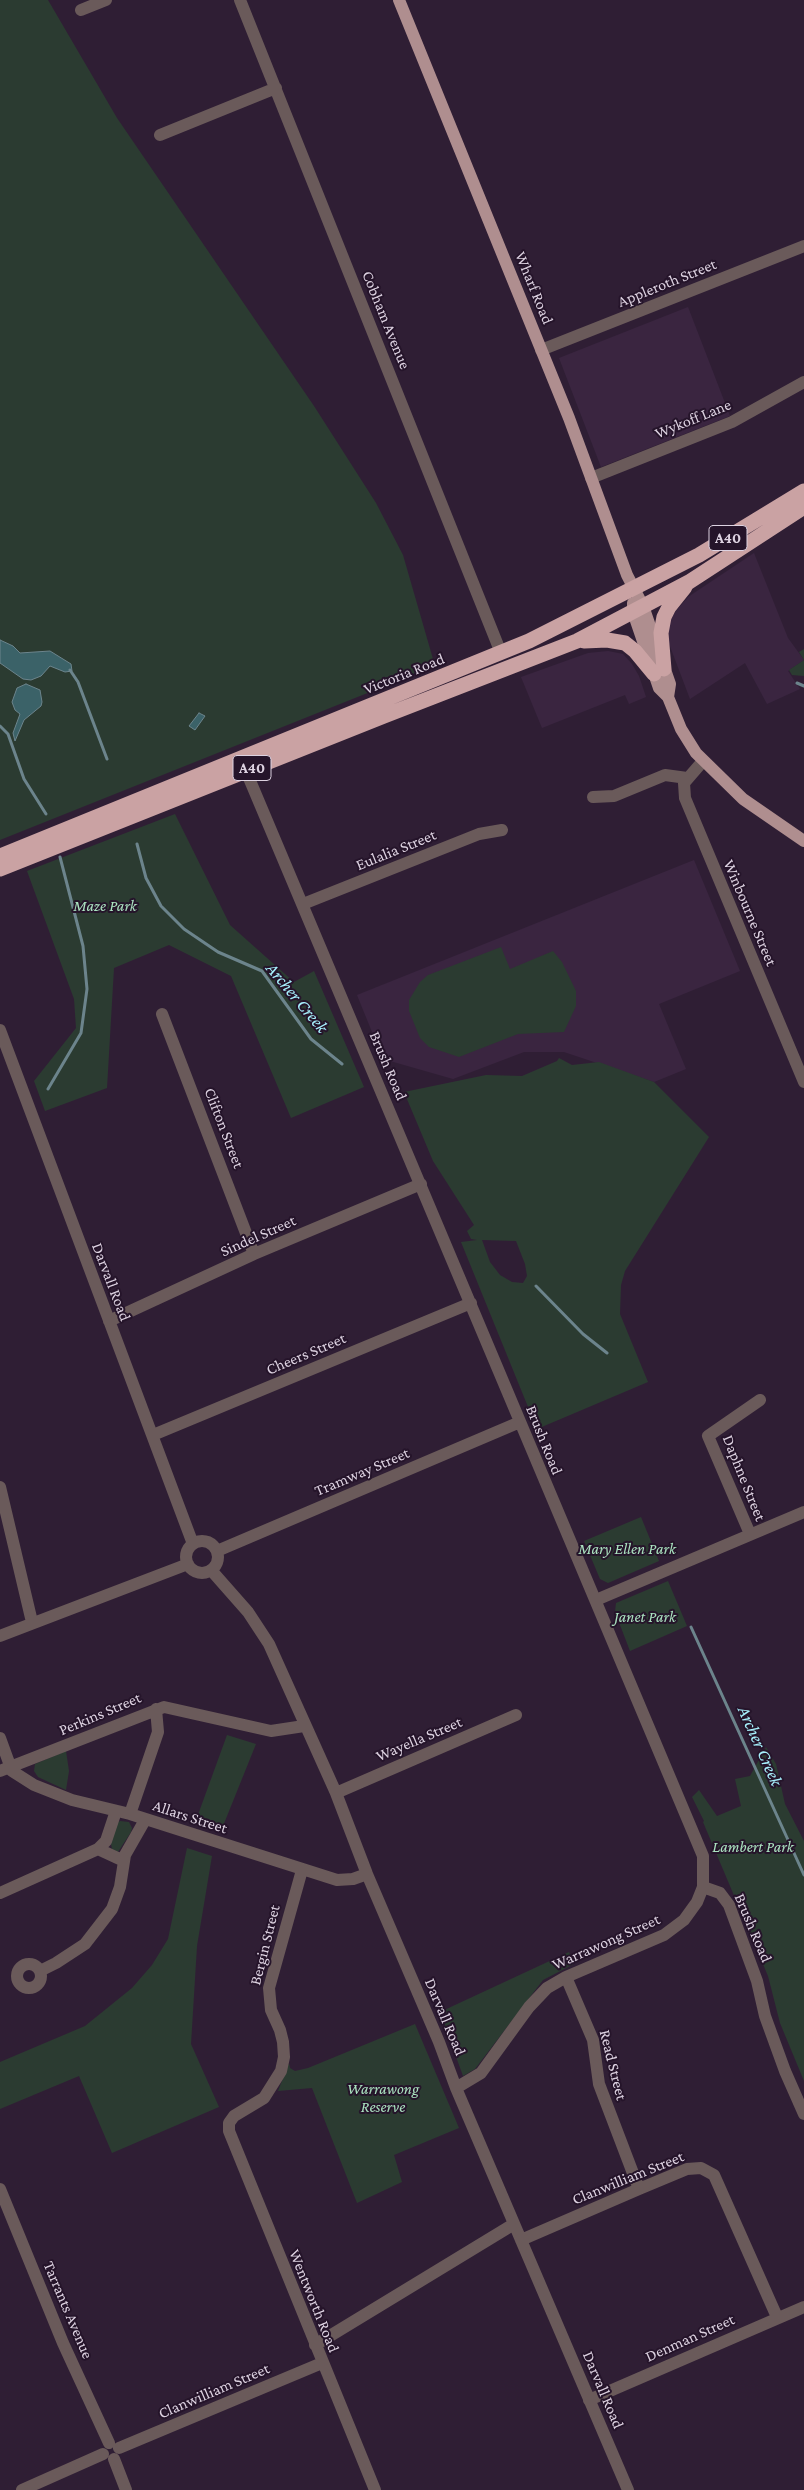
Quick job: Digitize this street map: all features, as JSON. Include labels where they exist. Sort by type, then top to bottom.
[{"type":"highway","name":"Victoria Road","points":[[0,856],[501,653],[633,590],[732,536],[804,491]]},
{"type":"highway","name":"Victoria Road","points":[[0,869],[577,641],[689,582],[804,507]]},
{"type":"highway","points":[[659,671],[661,633],[664,617],[669,607],[689,582]]},
{"type":"highway","points":[[577,641],[607,640],[625,643],[659,671]]},
{"type":"main road","name":"Wharf Road","points":[[399,0],[541,350],[633,590]]},
{"type":"main road","points":[[633,590],[659,671],[670,684],[668,698],[681,729],[703,761],[743,799],[804,842]]},
{"type":"street","points":[[81,10],[106,0]]},
{"type":"street","name":"Cobham Avenue","points":[[240,0],[501,653]]},
{"type":"street","points":[[160,135],[276,88]]},
{"type":"street","name":"Appleroth Street","points":[[541,350],[804,246]]},
{"type":"street","name":"Wykoff Lane","points":[[591,478],[732,422],[804,382]]},
{"type":"street","points":[[593,797],[614,796],[665,775],[687,778],[703,761]]},
{"type":"street","name":"Brush Road","points":[[246,771],[700,1844],[704,1866],[703,1887],[720,1893],[729,1905],[758,1981],[765,2016],[785,2071],[804,2114]]},
{"type":"street","name":"Winbourne Street","points":[[687,778],[683,786],[689,809],[804,1082]]},
{"type":"street","name":"Eulalia Street","points":[[303,904],[479,834],[502,830]]},
{"type":"street","name":"Clifton Street","points":[[162,1014],[254,1254]]},
{"type":"street","name":"Darvall Road","points":[[0,1030],[193,1544]]},
{"type":"street","name":"Sindel Street","points":[[109,1321],[254,1254],[421,1184]]},
{"type":"street","name":"Cheers Street","points":[[153,1435],[471,1303]]},
{"type":"street","name":"Daphne Street","points":[[750,1534],[708,1436],[760,1400]]},
{"type":"street","name":"Tramway Street","points":[[217,1551],[520,1422]]},
{"type":"street","points":[[0,1487],[3,1507],[32,1622]]},
{"type":"street","points":[[596,1600],[804,1512]]},
{"type":"street","points":[[206,1542],[217,1551],[217,1562],[211,1570],[196,1572],[188,1564],[186,1555],[193,1544],[206,1542]]},
{"type":"street","points":[[0,1636],[32,1622],[188,1564]]},
{"type":"street","name":"Darvall Road","points":[[211,1570],[248,1612],[270,1644],[304,1726],[336,1793],[367,1874],[439,2042],[456,2088],[628,2490]]},
{"type":"street","name":"Perkins Street","points":[[5,1769],[71,1745],[164,1707],[271,1730],[304,1726]]},
{"type":"street","points":[[130,1814],[158,1732],[156,1709]]},
{"type":"street","name":"Wayella Street","points":[[336,1793],[516,1715]]},
{"type":"street","points":[[0,1738],[5,1769]]},
{"type":"street","name":"Allars Street","points":[[5,1769],[34,1785],[72,1800],[130,1814],[302,1870],[337,1880],[353,1879],[367,1874]]},
{"type":"street","points":[[0,1893],[98,1850],[106,1840],[116,1811]]},
{"type":"street","points":[[40,1971],[77,1950],[91,1938],[112,1909],[120,1887],[125,1856],[145,1820]]},
{"type":"street","points":[[98,1850],[124,1861]]},
{"type":"street","name":"Bergin Street","points":[[229,2123],[234,2116],[264,2098],[281,2071],[284,2057],[283,2042],[271,2010],[269,1988],[302,1870]]},
{"type":"street","name":"Warrawong Street","points":[[456,2088],[481,2073],[541,1993],[566,1977],[675,1928],[692,1909],[703,1887]]},
{"type":"street","name":"Read Street","points":[[566,1977],[593,2040],[599,2084],[639,2189]]},
{"type":"street","name":"Wentworth Road","points":[[229,2123],[232,2140],[375,2490]]},
{"type":"street","name":"Clanwilliam Street","points":[[522,2240],[639,2189],[694,2168],[708,2170],[714,2175],[778,2317]]},
{"type":"street","name":"Tarrants Avenue","points":[[0,2189],[126,2490]]},
{"type":"street","points":[[315,2345],[514,2224]]},
{"type":"street","name":"Denman Street","points":[[589,2400],[804,2307]]},
{"type":"street","name":"Clanwilliam Street","points":[[22,2490],[322,2362]]},
{"type":"shaded area","points":[[688,307],[730,416],[601,467],[559,358]]},
{"type":"shaded area","points":[[754,553],[788,638],[804,660],[788,671],[800,689],[767,704],[745,663],[690,699],[668,641],[668,620],[688,597]]},
{"type":"shaded area","points":[[0,640],[13,646],[20,653],[50,651],[71,664],[72,671],[65,672],[50,666],[41,676],[31,680],[23,679],[0,663]]},
{"type":"shaded area","points":[[608,651],[623,654],[632,664],[639,676],[646,697],[629,704],[625,695],[542,728],[521,677],[588,653]]},
{"type":"shaded area","points":[[26,684],[40,690],[42,702],[41,706],[24,720],[15,741],[13,733],[20,714],[15,710],[12,702],[17,688]]},
{"type":"shaded area","points":[[199,713],[205,716],[195,730],[189,726]]},
{"type":"shaded area","points":[[694,860],[740,971],[659,1004],[686,1069],[654,1082],[564,1052],[524,1052],[453,1079],[383,1059],[357,995]]},
{"type":"green space","points":[[0,0],[48,0],[117,118],[314,406],[376,503],[403,555],[435,666],[0,840]]},
{"type":"green space","points":[[804,649],[804,660],[799,652]]},
{"type":"green space","points":[[804,660],[804,676],[792,675],[789,670]]},
{"type":"green space","name":"Maze Park","points":[[175,814],[230,925],[294,982],[314,971],[364,1087],[291,1118],[231,976],[169,945],[114,968],[107,1088],[45,1111],[34,1081],[76,1028],[74,999],[27,871]]},
{"type":"green space","points":[[501,947],[510,969],[553,951],[562,962],[576,991],[576,1006],[564,1032],[518,1034],[459,1057],[429,1047],[420,1038],[409,1011],[409,1000],[420,982],[428,975]]},
{"type":"green space","points":[[559,1058],[572,1065],[599,1062],[654,1082],[709,1137],[625,1271],[621,1285],[620,1314],[648,1382],[537,1429],[461,1242],[477,1240],[471,1239],[467,1231],[474,1225],[433,1161],[404,1092],[486,1075],[522,1076],[557,1061]],"holes":[[[482,1240],[516,1241],[525,1264],[527,1276],[523,1283],[512,1282],[500,1275],[490,1262]]]},
{"type":"green space","name":"Mary Ellen Park","points":[[641,1517],[659,1561],[608,1583],[600,1579],[584,1541]]},
{"type":"green space","name":"Janet Park","points":[[668,1581],[687,1626],[630,1651],[615,1612],[616,1603]]},
{"type":"green space","points":[[227,1735],[256,1744],[221,1831],[195,1823]]},
{"type":"green space","name":"Lambert Park","points":[[766,1747],[776,1764],[785,1804],[804,1841],[804,2081],[780,2023],[768,1976],[704,1821],[692,1797],[699,1790],[717,1816],[741,1806],[735,1779],[750,1776]]},
{"type":"green space","points":[[66,1751],[69,1771],[66,1790],[38,1777],[34,1771],[35,1764]]},
{"type":"green space","points":[[120,1821],[129,1822],[132,1828],[118,1852],[112,1849],[111,1844],[117,1823]]},
{"type":"green space","points":[[187,1848],[212,1856],[197,1946],[191,2044],[219,2107],[112,2153],[79,2076],[0,2109],[0,2062],[85,2026],[132,1988],[152,1965],[168,1939]]},
{"type":"green space","points":[[569,1952],[574,1964],[543,1980],[475,2069],[463,2076],[440,2012]]},
{"type":"green space","name":"Warrawong Reserve","points":[[415,2024],[459,2128],[394,2155],[402,2182],[357,2203],[312,2088],[278,2091],[289,2063],[290,2068],[295,2071],[308,2068]]},
{"type":"waterway","name":"Archer Creek","points":[[70,670],[78,682],[107,759]]},
{"type":"waterway","points":[[797,683],[804,686]]},
{"type":"waterway","name":"Archer Creek","points":[[0,726],[8,734],[24,779],[46,814]]},
{"type":"waterway","name":"Archer Creek","points":[[137,844],[146,878],[161,906],[184,929],[218,952],[262,971],[311,1039],[342,1064]]},
{"type":"waterway","name":"Archer Creek","points":[[48,1089],[81,1033],[87,989],[83,946],[60,857]]},
{"type":"waterway","name":"Archer Creek","points":[[536,1286],[583,1334],[607,1353]]},
{"type":"waterway","name":"Archer Creek","points":[[691,1627],[804,1875]]}]
